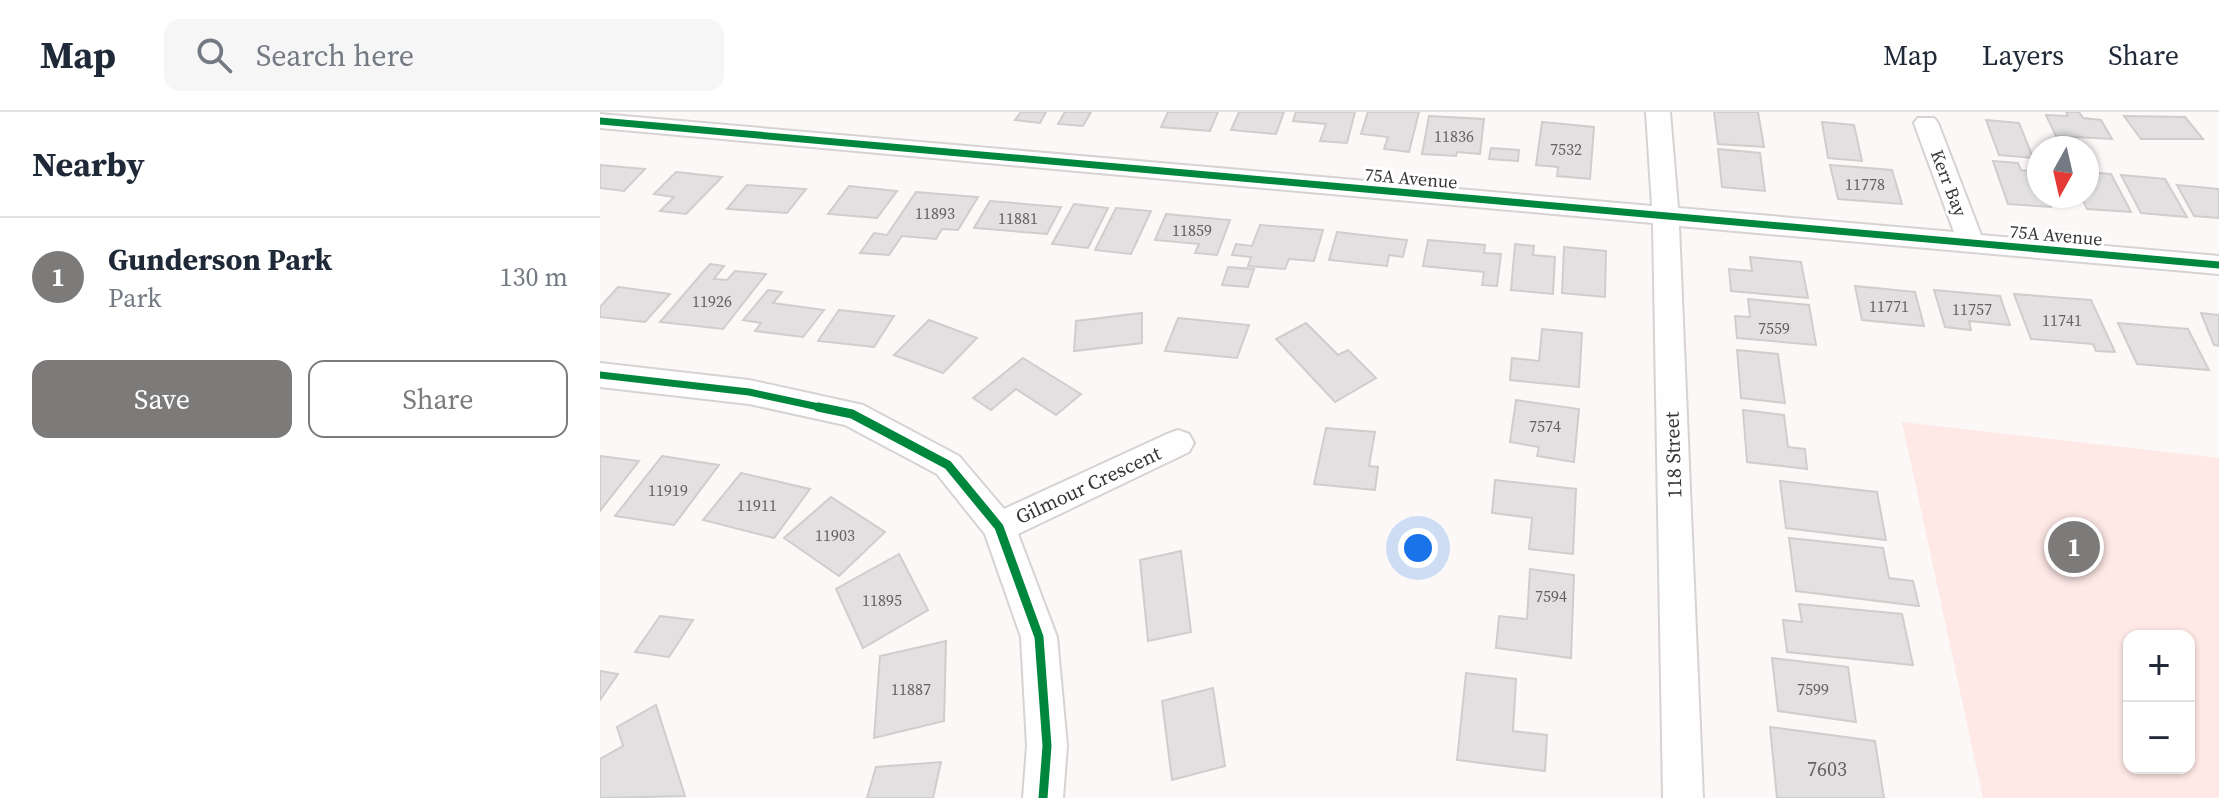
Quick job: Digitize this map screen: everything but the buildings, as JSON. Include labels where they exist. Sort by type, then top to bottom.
[{"type":"street","name":"118 Street","points":[[1658,112],[1666,217],[1683,798]]},
{"type":"street","name":"75A Avenue","points":[[600,121],[2219,265]]},
{"type":"street","name":"Kerr Bay","points":[[1926,123],[1971,243]]},
{"type":"street","name":"Gilmour Crescent","points":[[600,375],[749,392],[852,414],[948,465],[999,527],[1039,637],[1047,746],[1043,798]]},
{"type":"street","name":"Gilmour Crescent","points":[[999,527],[1178,443]]},
{"type":"shaded area","points":[[1902,422],[2219,458],[2219,798],[1983,798]]},
{"type":"cycle path","points":[[600,121],[2219,265]]},
{"type":"cycle path","points":[[600,375],[749,392],[852,414],[948,465],[999,527],[1039,637],[1047,746],[1043,798]]},
{"type":"place","name":"Gunderson Park","points":[[2074,547]]}]
